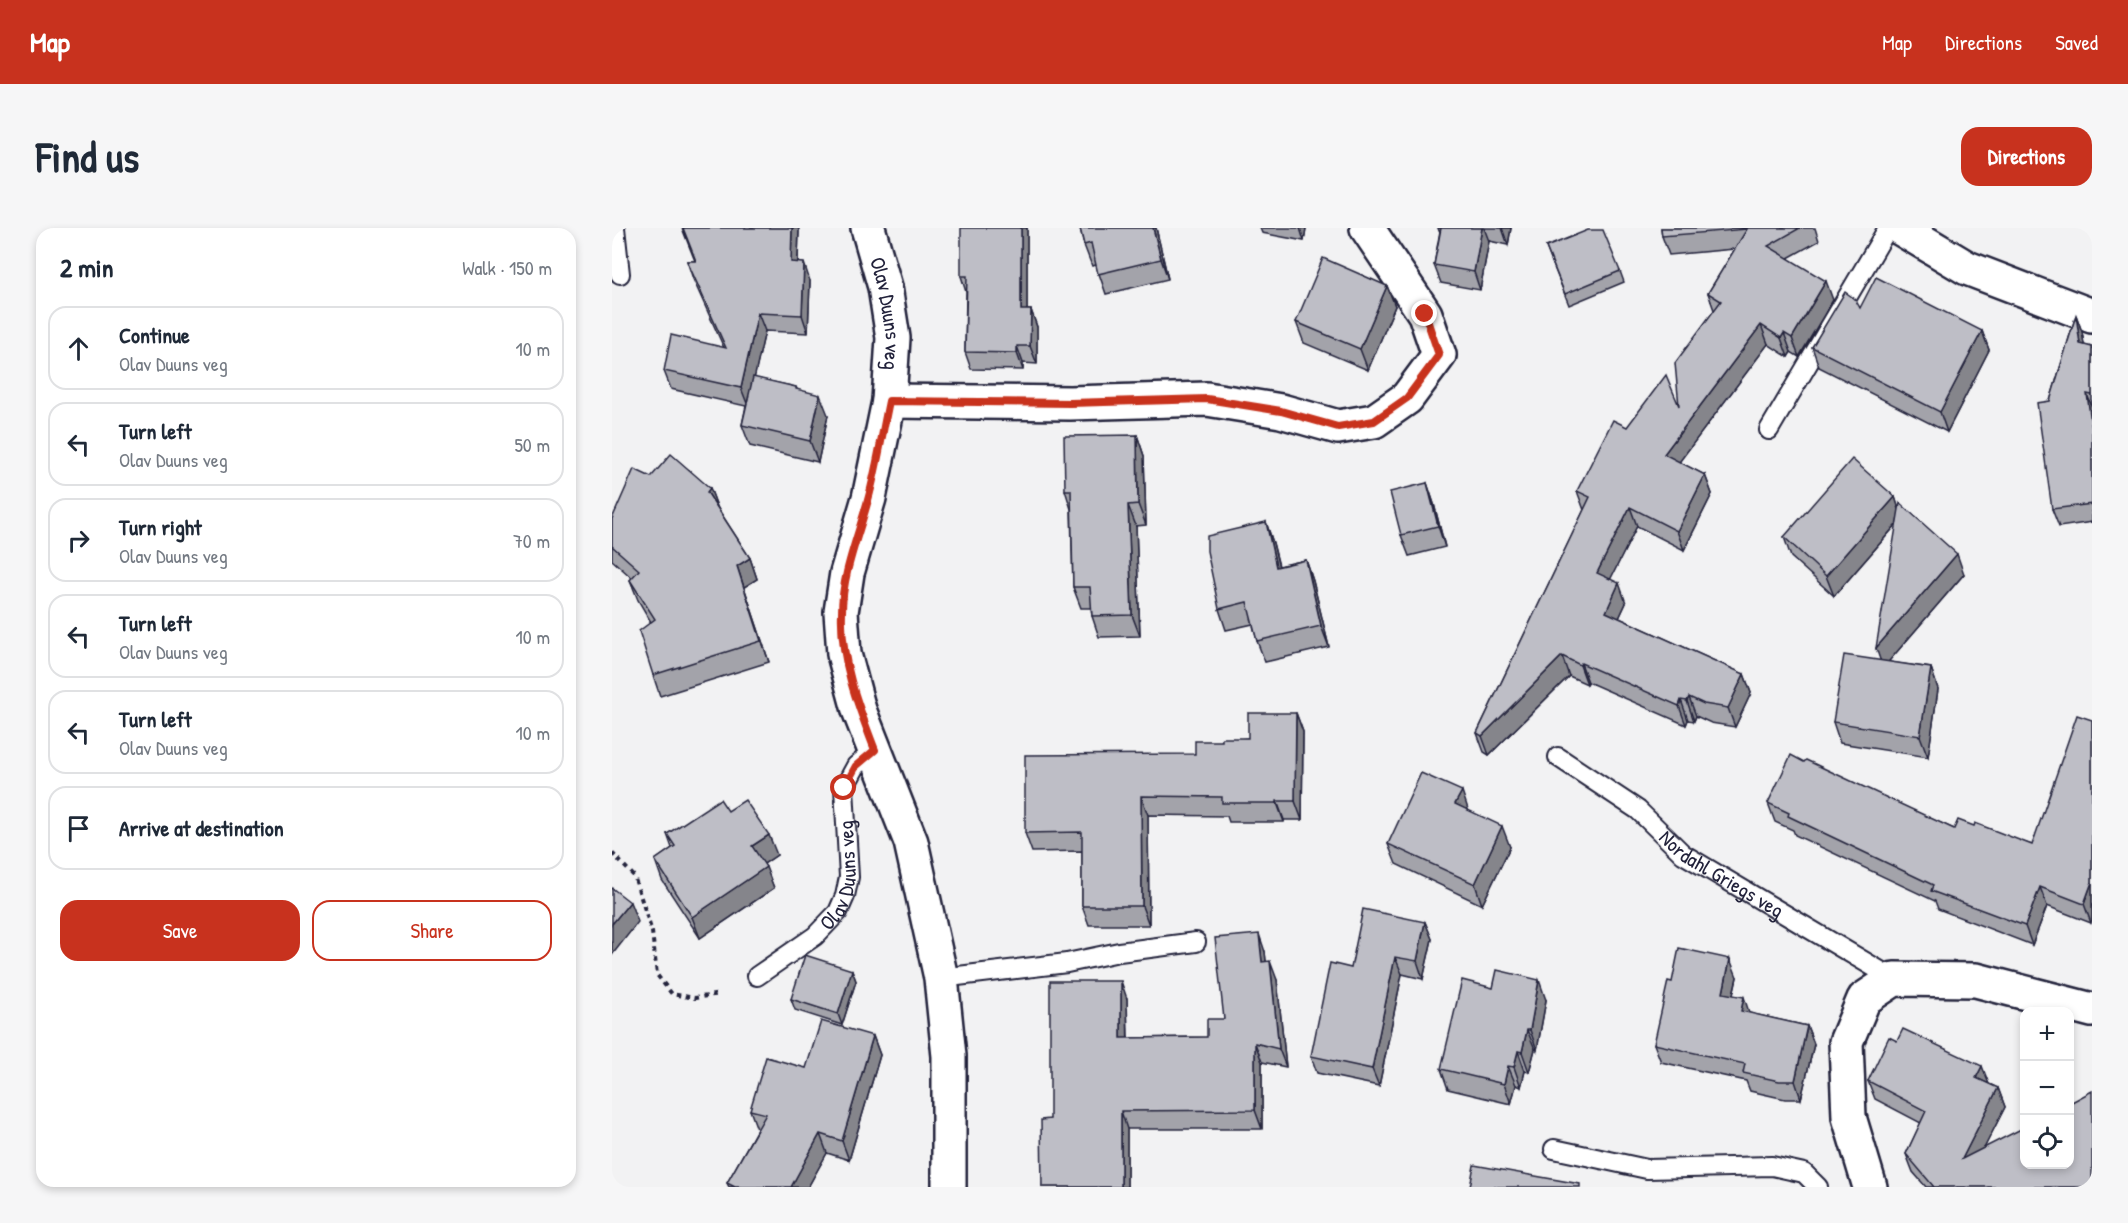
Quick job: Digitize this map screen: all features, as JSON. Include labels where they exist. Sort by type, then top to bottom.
[{"type":"street","name":"Olav Duuns veg","points":[[868,228],[885,287],[893,338],[889,401],[869,498],[847,573],[842,612],[844,654],[859,710],[911,842],[941,978],[949,1056],[950,1187]]},
{"type":"street","name":"Olav Duuns veg","points":[[889,401],[1070,403],[1207,399],[1281,411],[1338,427],[1374,421],[1407,398],[1439,355],[1425,314],[1367,228]]},
{"type":"street","points":[[1900,228],[1967,268],[2092,316]]},
{"type":"street","points":[[1870,1187],[1849,1117],[1846,1042],[1864,999],[1894,979]]},
{"type":"street","name":"Nordahl Griegs veg","points":[[1894,979],[1976,980],[2092,1010]]},
{"type":"lane","points":[[615,228],[620,274]]},
{"type":"lane","points":[[1769,430],[1888,228]]},
{"type":"lane","name":"Olav Duuns veg","points":[[757,975],[815,936],[838,912],[845,896],[849,876],[844,788],[856,766],[875,750]]},
{"type":"lane","name":"Nordahl Griegs veg","points":[[1558,756],[1638,810],[1683,854],[1894,979]]},
{"type":"lane","points":[[941,978],[1067,963],[1119,952],[1196,942]]},
{"type":"lane","points":[[1554,1149],[1647,1169],[1772,1166],[1804,1173],[1818,1187]]},
{"type":"path","points":[[612,853],[634,876],[652,932],[657,975],[672,994],[695,998],[720,994]]},
{"type":"building","points":[[683,228],[792,228],[791,262],[804,263],[802,315],[758,313],[741,388],[664,371],[671,335],[726,348],[687,261],[696,261]]},
{"type":"building","points":[[961,228],[1021,228],[1021,310],[1031,310],[1030,346],[1017,346],[1017,353],[965,352],[967,276],[961,276]]},
{"type":"building","points":[[1080,228],[1153,228],[1161,259],[1098,274],[1091,243],[1084,245]]},
{"type":"building","points":[[1441,228],[1482,228],[1474,272],[1434,265]]},
{"type":"building","points":[[1661,228],[1800,228],[1768,246],[1826,281],[1792,338],[1784,333],[1781,338],[1761,325],[1664,454],[1705,475],[1677,531],[1630,507],[1597,573],[1619,583],[1606,612],[1744,674],[1728,708],[1704,704],[1689,697],[1687,701],[1681,700],[1679,706],[1562,656],[1482,736],[1477,733],[1590,497],[1577,491],[1613,420],[1627,427],[1666,375],[1679,406],[1675,363],[1721,301],[1708,293],[1747,229],[1662,236]]},
{"type":"building","points":[[1588,230],[1603,230],[1620,271],[1565,294],[1546,247]]},
{"type":"building","points":[[1323,258],[1387,286],[1360,349],[1296,322]]},
{"type":"building","points":[[1876,277],[1982,331],[1940,412],[1812,347],[1845,292],[1855,299],[1860,308]]},
{"type":"building","points":[[2076,315],[2080,344],[2092,347],[2092,395],[2087,394],[2092,429],[2092,504],[2052,509],[2037,403],[2050,401]]},
{"type":"building","points":[[753,377],[820,395],[810,441],[742,425]]},
{"type":"building","points":[[1137,435],[1138,504],[1128,505],[1132,615],[1092,616],[1090,587],[1073,587],[1071,490],[1065,490],[1064,436]]},
{"type":"building","points":[[671,454],[710,488],[707,492],[750,558],[737,566],[761,641],[653,675],[639,631],[655,619],[630,580],[639,570],[612,546],[612,519],[634,469],[651,477]]},
{"type":"building","points":[[1852,459],[1895,497],[1826,576],[1784,537]]},
{"type":"building","points":[[1427,483],[1438,526],[1401,535],[1390,492]]},
{"type":"building","points":[[1900,503],[1957,554],[1876,648]]},
{"type":"building","points":[[1266,522],[1276,567],[1306,560],[1321,626],[1257,641],[1247,602],[1219,609],[1207,551],[1207,536]]},
{"type":"building","points":[[1844,655],[1931,668],[1920,736],[1833,722]]},
{"type":"building","points":[[1248,713],[1296,713],[1295,801],[1222,803],[1222,797],[1141,796],[1142,906],[1082,906],[1082,832],[1025,833],[1025,755],[1195,754],[1195,741],[1248,738]]},
{"type":"building","points":[[2077,715],[2092,720],[2092,882],[2084,904],[2040,887],[2025,926],[1931,891],[1933,885],[1788,816],[1789,813],[1768,803],[1791,755],[1954,829],[1958,820],[1974,826],[1975,823],[2032,845]]},
{"type":"building","points":[[1421,773],[1462,791],[1455,804],[1502,826],[1475,884],[1388,844]]},
{"type":"building","points":[[720,799],[728,811],[745,800],[769,835],[752,846],[766,867],[692,917],[655,860],[675,846],[667,834]]},
{"type":"building","points":[[612,888],[630,902],[612,924]]},
{"type":"building","points":[[1363,909],[1425,922],[1417,961],[1395,957],[1372,1069],[1311,1056],[1330,963],[1351,968]]},
{"type":"building","points":[[1259,934],[1262,962],[1270,961],[1279,1049],[1255,1043],[1255,1110],[1121,1111],[1121,1187],[1042,1187],[1041,1120],[1050,1119],[1050,981],[1121,981],[1121,1038],[1207,1037],[1207,1019],[1224,1019],[1215,938]]},
{"type":"building","points":[[1679,948],[1730,959],[1723,993],[1744,997],[1741,1011],[1807,1026],[1795,1081],[1779,1081],[1743,1073],[1745,1064],[1654,1044],[1668,981],[1672,982]]},
{"type":"building","points":[[805,955],[852,970],[838,1014],[791,999]]},
{"type":"building","points":[[1497,970],[1539,980],[1530,1030],[1527,1030],[1522,1052],[1518,1051],[1514,1067],[1508,1066],[1504,1084],[1441,1069],[1462,980],[1493,988]]},
{"type":"building","points":[[821,1021],[873,1036],[842,1141],[820,1134],[791,1187],[735,1187],[727,1183],[766,1114],[750,1110],[766,1057],[806,1068]]},
{"type":"building","points":[[1903,1029],[1982,1066],[1976,1078],[1998,1088],[1962,1159],[2020,1130],[2020,1169],[2074,1169],[2074,1101],[2092,1091],[2092,1187],[1934,1187],[1906,1154],[1926,1111],[1868,1081],[1889,1037],[1897,1041]]},
{"type":"building","points":[[1474,1165],[1580,1184],[1580,1187],[1470,1187]]},
{"type":"route","points":[[844,788],[856,766],[875,750],[859,710],[844,654],[842,612],[847,573],[869,498],[889,401],[1070,403],[1207,399],[1281,411],[1338,427],[1374,421],[1407,398],[1439,355],[1425,314]]}]
